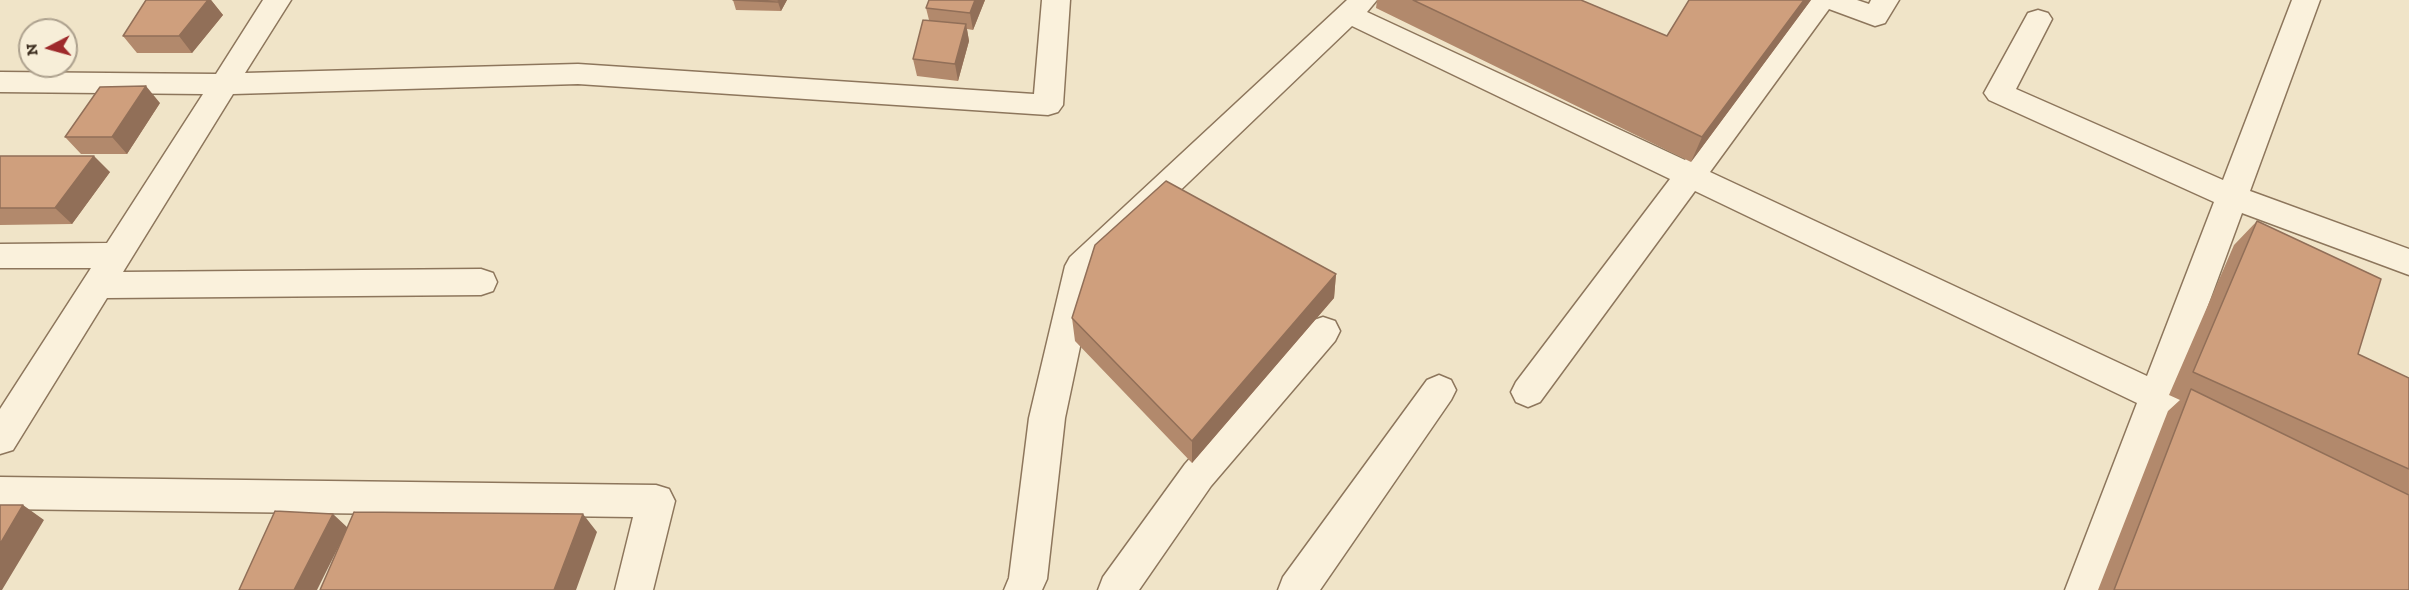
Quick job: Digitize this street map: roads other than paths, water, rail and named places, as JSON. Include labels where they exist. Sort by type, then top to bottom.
[{"type":"street","points":[[0,439],[277,0]]},
{"type":"street","points":[[0,82],[224,84],[578,74],[1048,105],[1056,0]]},
{"type":"street","points":[[1528,392],[1822,0]]},
{"type":"street","points":[[1831,0],[1875,18],[1885,0]]},
{"type":"street","points":[[2084,590],[2306,0]]},
{"type":"street","points":[[1023,590],[1028,579],[1047,418],[1081,266],[1356,7],[1691,176],[2241,436]]},
{"type":"street","points":[[2038,19],[1999,93],[2232,197],[2409,262]]},
{"type":"street","points":[[0,256],[116,255]]},
{"type":"street","points":[[97,285],[481,282]]},
{"type":"street","points":[[1117,590],[1198,475],[1323,331]]},
{"type":"street","points":[[1298,590],[1439,390]]},
{"type":"street","points":[[0,493],[656,501],[634,590]]}]
